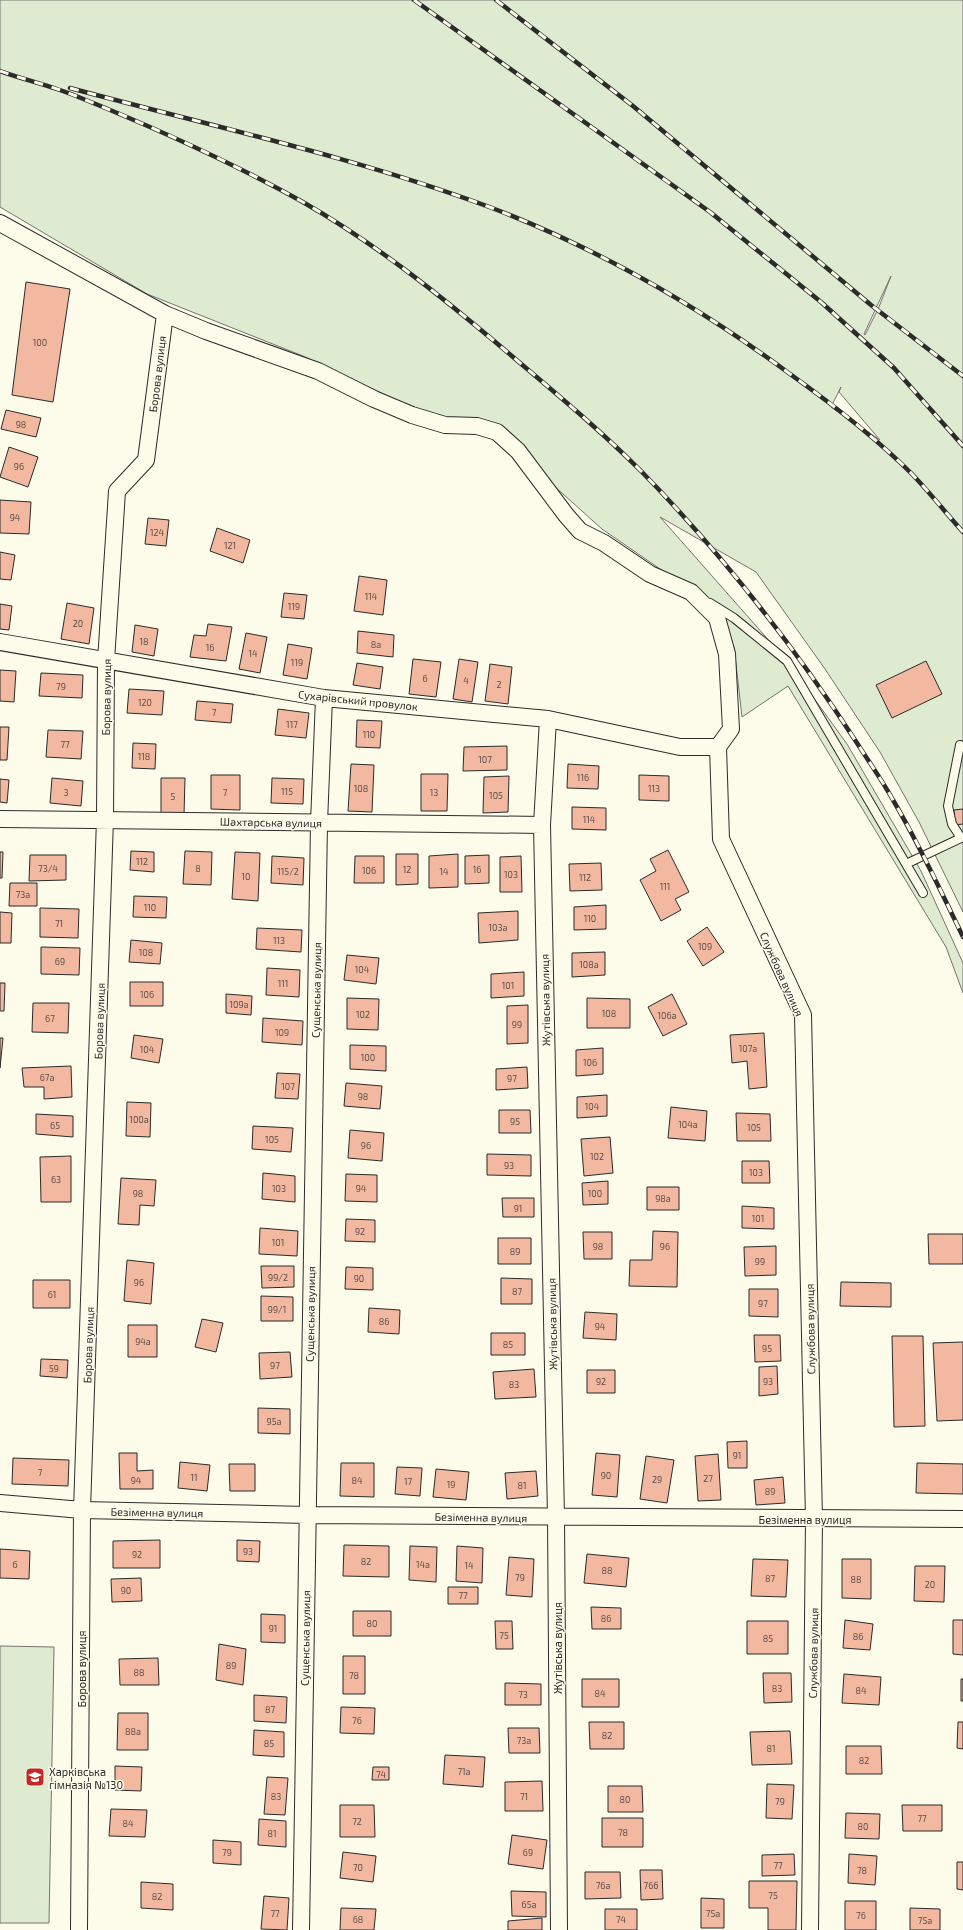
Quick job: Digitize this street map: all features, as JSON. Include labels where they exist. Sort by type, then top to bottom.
[{"type":"street","points":[[0,224],[165,314],[206,332],[318,371],[374,399],[412,415],[445,425],[477,426],[497,432],[518,451],[566,516],[580,530],[604,542],[650,574],[691,592],[717,618],[727,654],[731,729],[718,747]]},
{"type":"street","name":"Борова вулиця","points":[[79,1930],[82,1510],[106,819],[106,661],[117,490],[146,460],[165,314]]},
{"type":"street","name":"Сухарівський провулок","points":[[0,642],[324,698],[548,719],[680,747],[718,747]]},
{"type":"street","name":"Сущенська вулиця","points":[[302,1930],[307,1515],[319,823],[324,698]]},
{"type":"street","name":"Жутівська вулиця","points":[[548,719],[542,825],[556,1517],[559,1930]]},
{"type":"street","name":"Службова вулиця","points":[[718,747],[721,839],[803,1015],[814,1519],[810,1930]]},
{"type":"street","name":"Шахтарська вулиця","points":[[0,819],[542,825]]},
{"type":"street","name":"Безіменна вулиця","points":[[0,1503],[82,1510],[307,1515],[963,1519]]},
{"type":"lane","points":[[691,592],[734,618],[787,661],[923,892]]},
{"type":"lane","points":[[906,864],[962,838],[952,824],[948,806],[960,745]]},
{"type":"green space","points":[[0,0],[963,0],[963,912],[919,822],[880,752],[825,669],[756,572],[660,517],[787,661],[847,744],[921,871],[963,963],[963,993],[946,947],[788,686],[742,717],[734,647],[711,604],[602,529],[524,459],[500,435],[432,417],[303,356],[147,294],[0,207]],"holes":[[[891,276],[879,307],[865,335],[864,334]],[[841,387],[839,392],[880,440],[831,407]]]},
{"type":"green space","name":"Харківська гімназія №130","points":[[0,1646],[54,1647],[49,1923],[0,1923]]},
{"type":"building","points":[[26,282],[70,289],[53,402],[12,395]]},
{"type":"building","points":[[6,410],[41,418],[36,437],[1,429]]},
{"type":"building","points":[[9,447],[38,457],[28,487],[0,477]]},
{"type":"building","points":[[0,500],[31,502],[29,534],[0,533]]},
{"type":"building","points":[[148,518],[169,520],[166,546],[145,544]]},
{"type":"building","points":[[217,528],[250,540],[243,563],[210,551]]},
{"type":"building","points":[[0,552],[15,555],[11,580],[0,579]]},
{"type":"building","points":[[359,576],[387,580],[383,615],[354,611]]},
{"type":"building","points":[[284,593],[307,595],[304,619],[281,617]]},
{"type":"building","points":[[67,603],[94,608],[89,644],[61,639]]},
{"type":"building","points":[[0,604],[12,606],[9,630],[0,629]]},
{"type":"building","points":[[208,624],[232,627],[226,661],[190,657],[194,635],[206,636]]},
{"type":"building","points":[[135,625],[158,629],[154,656],[132,652]]},
{"type":"building","points":[[358,631],[394,635],[393,657],[357,653]]},
{"type":"building","points":[[246,633],[267,637],[260,673],[239,669]]},
{"type":"building","points":[[288,644],[312,648],[307,679],[283,675]]},
{"type":"building","points":[[413,659],[441,662],[436,697],[409,694]]},
{"type":"building","points":[[459,659],[478,662],[472,702],[453,699]]},
{"type":"building","points":[[926,661],[942,694],[892,718],[876,685]]},
{"type":"building","points":[[357,663],[383,667],[380,689],[353,685]]},
{"type":"building","points":[[490,664],[512,667],[508,704],[485,701]]},
{"type":"building","points":[[0,670],[16,671],[14,702],[0,701]]},
{"type":"building","points":[[41,673],[83,675],[82,698],[39,696]]},
{"type":"building","points":[[129,689],[164,691],[162,715],[127,713]]},
{"type":"building","points":[[197,701],[233,704],[231,723],[195,720]]},
{"type":"building","points":[[278,709],[309,713],[306,738],[275,735]]},
{"type":"building","points":[[357,720],[382,721],[380,748],[356,747]]},
{"type":"building","points":[[0,727],[9,727],[7,760],[0,760]]},
{"type":"building","points":[[48,730],[83,731],[81,759],[46,757]]},
{"type":"building","points":[[133,743],[156,744],[155,769],[132,768]]},
{"type":"building","points":[[507,746],[507,770],[463,771],[464,747]]},
{"type":"building","points":[[351,764],[374,765],[372,812],[348,811]]},
{"type":"building","points":[[568,764],[599,766],[598,789],[567,788]]},
{"type":"building","points":[[421,774],[448,774],[447,811],[421,811]]},
{"type":"building","points":[[211,775],[240,775],[240,810],[211,809]]},
{"type":"building","points":[[639,775],[669,776],[669,801],[639,800]]},
{"type":"building","points":[[509,776],[508,812],[483,813],[484,777]]},
{"type":"building","points":[[52,778],[83,781],[81,806],[50,803]]},
{"type":"building","points":[[161,778],[185,778],[184,815],[161,815]]},
{"type":"building","points":[[272,778],[304,779],[303,804],[271,803]]},
{"type":"building","points":[[0,779],[9,780],[7,803],[0,802]]},
{"type":"building","points":[[572,807],[606,808],[606,830],[572,829]]},
{"type":"building","points":[[963,809],[963,824],[955,825],[954,810]]},
{"type":"building","points":[[668,850],[689,892],[675,899],[681,910],[661,921],[640,880],[656,871],[650,859]]},
{"type":"building","points":[[131,851],[154,852],[154,872],[130,870]]},
{"type":"building","points":[[185,851],[212,852],[211,885],[183,884]]},
{"type":"building","points":[[0,852],[3,852],[2,878],[0,878]]},
{"type":"building","points":[[235,852],[260,853],[258,901],[232,899]]},
{"type":"building","points":[[396,854],[418,854],[418,884],[396,885]]},
{"type":"building","points":[[458,854],[458,887],[429,888],[429,856]]},
{"type":"building","points":[[30,855],[66,855],[66,880],[29,881]]},
{"type":"building","points":[[489,855],[489,883],[465,884],[465,856]]},
{"type":"building","points":[[272,856],[304,858],[303,885],[271,883]]},
{"type":"building","points":[[355,856],[384,856],[384,883],[354,883]]},
{"type":"building","points":[[521,856],[522,892],[500,892],[500,857]]},
{"type":"building","points":[[601,863],[602,890],[570,891],[569,864]]},
{"type":"building","points":[[10,883],[37,883],[37,906],[9,906]]},
{"type":"building","points":[[134,896],[167,897],[166,918],[133,917]]},
{"type":"building","points":[[606,905],[606,929],[574,930],[574,907]]},
{"type":"building","points":[[40,908],[79,909],[78,938],[40,937]]},
{"type":"building","points":[[518,911],[518,940],[479,943],[478,913]]},
{"type":"building","points":[[0,912],[12,913],[11,943],[0,943]]},
{"type":"building","points":[[707,927],[724,952],[703,966],[687,941]]},
{"type":"building","points":[[257,928],[302,930],[301,952],[256,949]]},
{"type":"building","points":[[131,940],[162,943],[160,964],[129,962]]},
{"type":"building","points":[[41,947],[80,948],[79,975],[41,974]]},
{"type":"building","points":[[605,952],[605,975],[572,977],[572,953]]},
{"type":"building","points":[[347,955],[379,958],[376,984],[344,980]]},
{"type":"building","points":[[267,968],[300,970],[299,997],[266,995]]},
{"type":"building","points":[[524,972],[524,996],[491,998],[491,974]]},
{"type":"building","points":[[130,982],[163,982],[163,1006],[130,1006]]},
{"type":"building","points":[[0,983],[5,983],[4,1011],[0,1011]]},
{"type":"building","points":[[226,994],[252,996],[251,1015],[226,1013]]},
{"type":"building","points":[[672,994],[687,1024],[663,1036],[648,1007]]},
{"type":"building","points":[[347,998],[379,999],[378,1030],[347,1029]]},
{"type":"building","points":[[587,998],[630,999],[630,1028],[587,1028]]},
{"type":"building","points":[[33,1003],[69,1003],[68,1033],[32,1032]]},
{"type":"building","points":[[528,1005],[528,1043],[507,1044],[507,1006]]},
{"type":"building","points":[[263,1018],[303,1021],[302,1045],[262,1042]]},
{"type":"building","points":[[764,1033],[767,1087],[749,1089],[747,1061],[732,1063],[730,1035]]},
{"type":"building","points":[[134,1035],[163,1039],[159,1063],[131,1058]]},
{"type":"building","points":[[0,1038],[3,1038],[0,1068]]},
{"type":"building","points":[[350,1045],[386,1046],[386,1071],[350,1069]]},
{"type":"building","points":[[603,1048],[603,1074],[576,1076],[576,1050]]},
{"type":"building","points":[[71,1066],[72,1097],[44,1099],[44,1087],[24,1087],[22,1068]]},
{"type":"building","points":[[527,1067],[528,1088],[496,1090],[496,1069]]},
{"type":"building","points":[[277,1073],[300,1074],[298,1099],[275,1098]]},
{"type":"building","points":[[346,1083],[382,1086],[380,1109],[344,1106]]},
{"type":"building","points":[[607,1095],[607,1116],[577,1118],[577,1097]]},
{"type":"building","points":[[127,1102],[151,1103],[150,1137],[126,1136]]},
{"type":"building","points":[[671,1107],[707,1111],[705,1141],[668,1138]]},
{"type":"building","points":[[499,1110],[530,1110],[531,1133],[499,1133]]},
{"type":"building","points":[[736,1113],[770,1114],[771,1141],[737,1141]]},
{"type":"building","points":[[36,1114],[73,1116],[73,1137],[36,1134]]},
{"type":"building","points":[[253,1126],[293,1128],[291,1152],[252,1149]]},
{"type":"building","points":[[350,1130],[384,1133],[382,1161],[348,1158]]},
{"type":"building","points":[[610,1137],[613,1173],[584,1176],[581,1139]]},
{"type":"building","points":[[487,1154],[531,1155],[531,1176],[487,1175]]},
{"type":"building","points":[[71,1156],[71,1202],[41,1202],[40,1157]]},
{"type":"building","points":[[742,1161],[769,1161],[770,1183],[742,1183]]},
{"type":"building","points":[[263,1173],[295,1176],[295,1202],[262,1199]]},
{"type":"building","points":[[346,1174],[377,1175],[377,1202],[345,1201]]},
{"type":"building","points":[[121,1178],[156,1180],[154,1206],[140,1205],[139,1225],[118,1224]]},
{"type":"building","points":[[608,1181],[608,1204],[583,1205],[582,1183]]},
{"type":"building","points":[[647,1187],[679,1187],[679,1210],[647,1210]]},
{"type":"building","points":[[502,1198],[534,1198],[534,1217],[503,1217]]},
{"type":"building","points":[[742,1206],[774,1208],[774,1229],[742,1228]]},
{"type":"building","points":[[346,1219],[375,1220],[375,1242],[345,1241]]},
{"type":"building","points":[[260,1228],[298,1231],[297,1256],[259,1254]]},
{"type":"building","points":[[653,1231],[678,1232],[677,1287],[629,1286],[630,1260],[652,1260]]},
{"type":"building","points":[[583,1232],[612,1232],[612,1259],[584,1259]]},
{"type":"building","points":[[928,1234],[963,1234],[963,1264],[929,1264]]},
{"type":"building","points":[[498,1238],[531,1238],[531,1264],[498,1264]]},
{"type":"building","points":[[776,1246],[776,1275],[745,1276],[744,1247]]},
{"type":"building","points":[[127,1260],[154,1263],[151,1304],[124,1301]]},
{"type":"building","points":[[261,1266],[294,1266],[294,1287],[262,1288]]},
{"type":"building","points":[[346,1267],[373,1268],[373,1290],[345,1289]]},
{"type":"building","points":[[501,1278],[532,1279],[532,1304],[501,1304]]},
{"type":"building","points":[[33,1280],[70,1280],[70,1308],[33,1308]]},
{"type":"building","points":[[841,1282],[891,1283],[891,1307],[840,1306]]},
{"type":"building","points":[[749,1289],[778,1289],[778,1317],[749,1316]]},
{"type":"building","points":[[261,1296],[293,1297],[293,1321],[261,1321]]},
{"type":"building","points":[[369,1308],[400,1310],[399,1334],[368,1332]]},
{"type":"building","points":[[585,1312],[617,1314],[616,1340],[583,1338]]},
{"type":"building","points":[[202,1319],[223,1323],[216,1352],[195,1347]]},
{"type":"building","points":[[128,1325],[157,1325],[157,1357],[128,1357]]},
{"type":"building","points":[[491,1333],[525,1333],[525,1355],[491,1355]]},
{"type":"building","points":[[754,1335],[780,1335],[781,1361],[755,1362]]},
{"type":"building","points":[[892,1336],[923,1336],[925,1426],[894,1427]]},
{"type":"building","points":[[963,1342],[963,1420],[937,1421],[933,1343]]},
{"type":"building","points":[[290,1352],[292,1377],[260,1379],[259,1353]]},
{"type":"building","points":[[41,1359],[68,1360],[67,1378],[40,1376]]},
{"type":"building","points":[[777,1366],[778,1394],[759,1396],[759,1367]]},
{"type":"building","points":[[534,1369],[536,1397],[495,1399],[493,1372]]},
{"type":"building","points":[[587,1370],[615,1370],[615,1393],[587,1393]]},
{"type":"building","points":[[258,1408],[290,1409],[290,1434],[258,1433]]},
{"type":"building","points":[[747,1441],[747,1468],[728,1468],[727,1442]]},
{"type":"building","points":[[119,1453],[137,1453],[137,1471],[153,1470],[153,1489],[120,1489]]},
{"type":"building","points":[[596,1453],[620,1455],[617,1497],[592,1495]]},
{"type":"building","points":[[718,1454],[721,1500],[698,1501],[695,1456]]},
{"type":"building","points":[[646,1456],[674,1460],[667,1503],[640,1499]]},
{"type":"building","points":[[13,1458],[69,1460],[68,1486],[12,1484]]},
{"type":"building","points":[[180,1462],[210,1465],[207,1491],[178,1488]]},
{"type":"building","points":[[341,1463],[374,1463],[374,1497],[340,1496]]},
{"type":"building","points":[[917,1463],[963,1464],[963,1494],[916,1493]]},
{"type":"building","points":[[229,1464],[255,1464],[255,1491],[230,1491]]},
{"type":"building","points":[[397,1467],[422,1468],[420,1496],[395,1494]]},
{"type":"building","points":[[436,1469],[469,1472],[466,1500],[433,1497]]},
{"type":"building","points":[[536,1471],[538,1496],[507,1499],[505,1473]]},
{"type":"building","points":[[783,1477],[785,1503],[756,1505],[754,1480]]},
{"type":"building","points":[[160,1540],[160,1568],[113,1568],[113,1541]]},
{"type":"building","points":[[237,1540],[260,1541],[259,1562],[237,1561]]},
{"type":"building","points":[[344,1545],[389,1546],[389,1577],[343,1576]]},
{"type":"building","points":[[410,1546],[437,1547],[436,1582],[409,1580]]},
{"type":"building","points":[[457,1546],[483,1548],[482,1583],[456,1581]]},
{"type":"building","points":[[0,1549],[30,1551],[29,1579],[0,1578]]},
{"type":"building","points":[[587,1554],[629,1558],[626,1587],[584,1583]]},
{"type":"building","points":[[509,1557],[534,1559],[532,1597],[506,1595]]},
{"type":"building","points":[[753,1559],[788,1560],[786,1597],[751,1596]]},
{"type":"building","points":[[842,1559],[871,1559],[871,1599],[842,1598]]},
{"type":"building","points":[[915,1566],[945,1566],[944,1602],[914,1601]]},
{"type":"building","points":[[141,1578],[142,1601],[112,1602],[111,1579]]},
{"type":"building","points":[[448,1587],[478,1587],[478,1604],[448,1604]]},
{"type":"building","points":[[591,1607],[621,1608],[621,1629],[592,1629]]},
{"type":"building","points":[[353,1611],[391,1611],[391,1636],[353,1636]]},
{"type":"building","points":[[261,1614],[285,1615],[285,1643],[261,1642]]},
{"type":"building","points":[[845,1620],[873,1624],[870,1650],[843,1648]]},
{"type":"building","points":[[953,1620],[963,1620],[963,1655],[953,1654]]},
{"type":"building","points":[[495,1621],[512,1621],[513,1649],[496,1649]]},
{"type":"building","points":[[747,1621],[788,1621],[788,1654],[747,1654]]},
{"type":"building","points":[[219,1644],[246,1649],[243,1685],[216,1680]]},
{"type":"building","points":[[343,1656],[365,1656],[365,1694],[343,1694]]},
{"type":"building","points":[[158,1658],[159,1685],[120,1685],[119,1659]]},
{"type":"building","points":[[763,1673],[791,1673],[792,1702],[764,1703]]},
{"type":"building","points":[[844,1674],[881,1677],[879,1705],[842,1703]]},
{"type":"building","points":[[582,1679],[619,1679],[619,1707],[582,1707]]},
{"type":"building","points":[[961,1679],[963,1679],[963,1701],[961,1701]]},
{"type":"building","points":[[505,1683],[541,1684],[541,1705],[505,1705]]},
{"type":"building","points":[[254,1695],[287,1697],[286,1723],[254,1721]]},
{"type":"building","points":[[341,1707],[375,1708],[374,1734],[340,1733]]},
{"type":"building","points":[[118,1713],[148,1713],[148,1750],[117,1750]]},
{"type":"building","points":[[589,1722],[624,1722],[624,1749],[590,1749]]},
{"type":"building","points":[[958,1722],[963,1722],[963,1749],[957,1748]]},
{"type":"building","points":[[508,1728],[539,1728],[540,1753],[509,1753]]},
{"type":"building","points":[[254,1730],[284,1732],[284,1757],[253,1755]]},
{"type":"building","points":[[790,1731],[792,1764],[752,1765],[750,1732]]},
{"type":"building","points":[[846,1746],[881,1746],[882,1774],[846,1774]]},
{"type":"building","points":[[445,1755],[485,1757],[483,1787],[443,1784]]},
{"type":"building","points":[[115,1766],[142,1767],[141,1791],[115,1790]]},
{"type":"building","points":[[373,1767],[389,1767],[389,1780],[372,1780]]},
{"type":"building","points":[[267,1777],[288,1778],[285,1815],[264,1814]]},
{"type":"building","points":[[542,1781],[543,1811],[505,1811],[505,1782]]},
{"type":"building","points":[[767,1784],[794,1785],[792,1819],[766,1818]]},
{"type":"building","points":[[608,1786],[642,1786],[643,1812],[608,1812]]},
{"type":"building","points":[[340,1805],[374,1805],[375,1837],[340,1837]]},
{"type":"building","points":[[902,1805],[942,1805],[942,1831],[903,1831]]},
{"type":"building","points":[[111,1809],[147,1810],[145,1837],[109,1836]]},
{"type":"building","points":[[846,1813],[880,1814],[879,1839],[845,1838]]},
{"type":"building","points":[[602,1818],[643,1818],[643,1847],[602,1847]]},
{"type":"building","points":[[259,1819],[286,1821],[286,1847],[258,1845]]},
{"type":"building","points":[[512,1835],[547,1840],[543,1869],[508,1864]]},
{"type":"building","points":[[213,1840],[241,1842],[241,1865],[213,1863]]},
{"type":"building","points":[[343,1852],[376,1856],[373,1882],[340,1878]]},
{"type":"building","points":[[794,1854],[795,1875],[762,1876],[762,1855]]},
{"type":"building","points":[[849,1854],[877,1856],[875,1885],[848,1883]]},
{"type":"building","points":[[957,1862],[963,1862],[963,1890],[957,1889]]},
{"type":"building","points":[[640,1870],[662,1870],[663,1899],[641,1900]]},
{"type":"building","points":[[585,1872],[620,1872],[621,1898],[585,1899]]},
{"type":"building","points":[[749,1881],[797,1881],[796,1930],[768,1930],[768,1908],[749,1908]]},
{"type":"building","points":[[141,1882],[173,1884],[173,1910],[141,1908]]},
{"type":"building","points":[[511,1891],[546,1892],[546,1917],[512,1916]]},
{"type":"building","points":[[264,1896],[289,1898],[287,1930],[261,1929]]},
{"type":"building","points":[[701,1898],[724,1899],[724,1928],[701,1928]]},
{"type":"building","points":[[845,1901],[876,1901],[876,1930],[845,1930]]},
{"type":"building","points":[[341,1908],[376,1909],[374,1930],[340,1930]]},
{"type":"building","points":[[910,1908],[940,1909],[940,1930],[910,1930]]},
{"type":"building","points":[[605,1909],[637,1909],[637,1930],[605,1930]]},
{"type":"building","points":[[542,1918],[542,1930],[508,1930],[508,1921]]},
{"type":"railway","points":[[414,0],[710,212],[821,302],[894,368],[963,446]]},
{"type":"railway","points":[[496,0],[633,106],[871,305],[963,376]]},
{"type":"railway","points":[[0,71],[67,92],[162,132],[274,186],[328,217],[381,252],[432,290],[592,424],[641,471],[700,535],[756,602],[808,671],[880,778],[903,817],[963,937]]},
{"type":"railway","points":[[70,88],[282,143],[388,173],[492,208],[571,242],[647,281],[683,302],[720,325],[806,385],[868,434],[912,474],[963,532]]},
{"type":"place","name":"Харківська гімназія №130","points":[[35,1777]]}]
